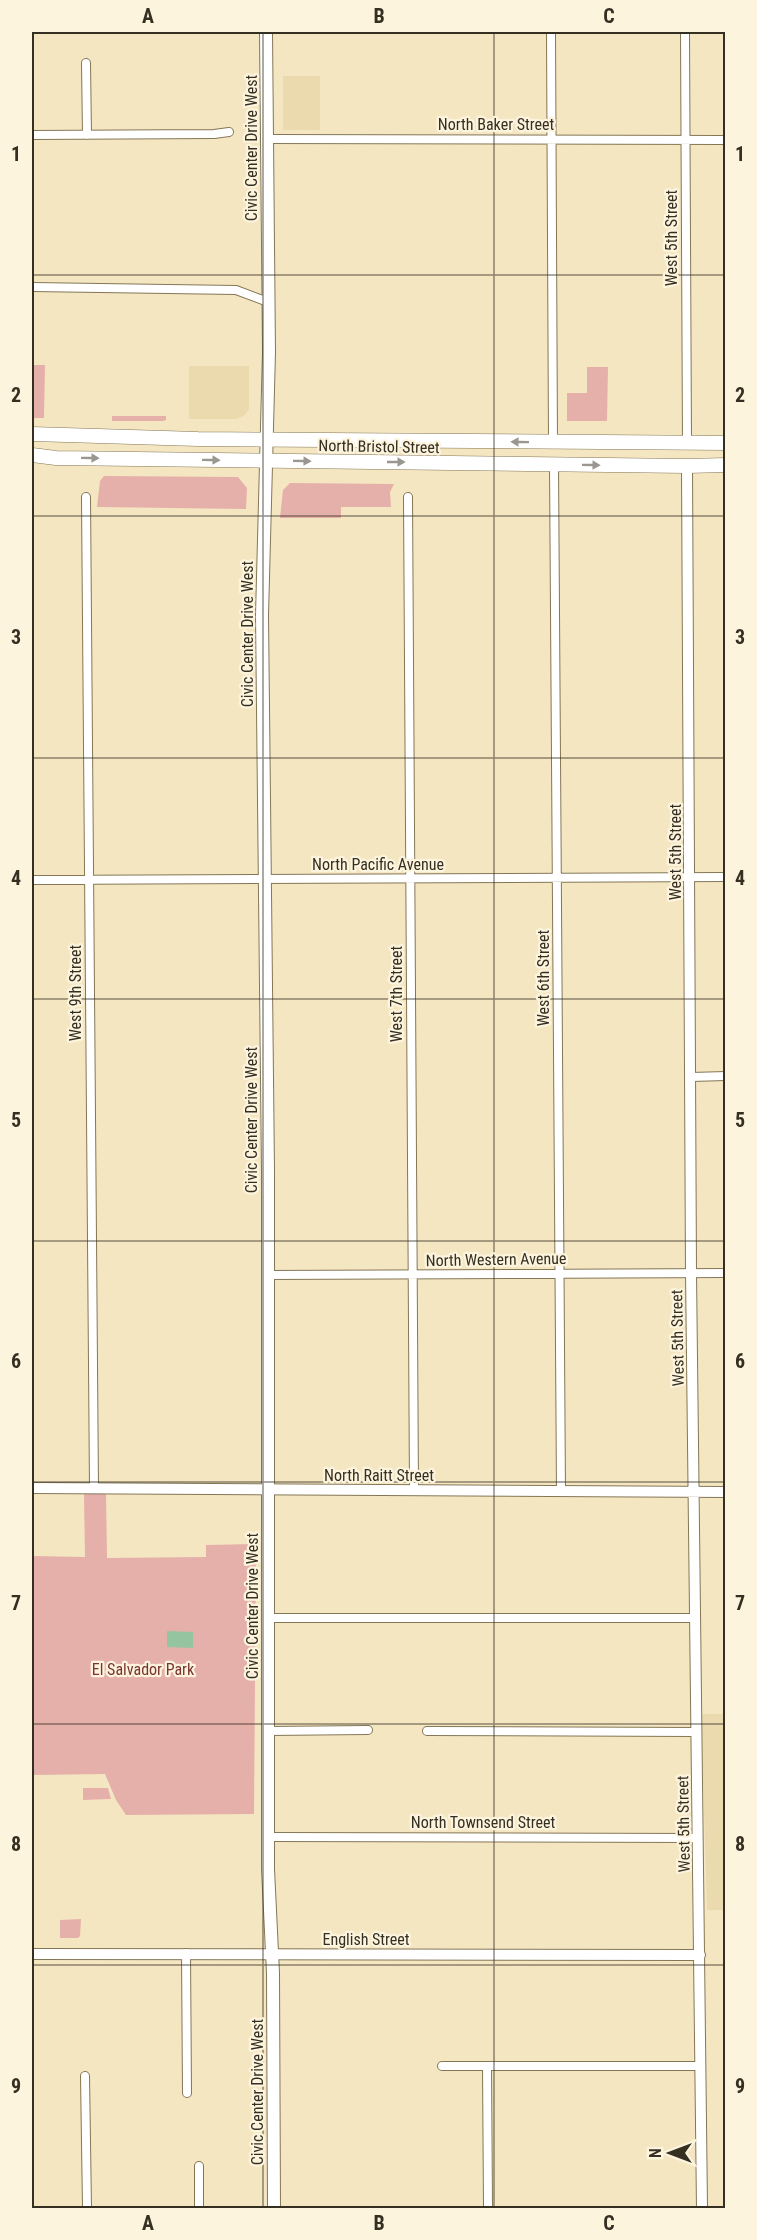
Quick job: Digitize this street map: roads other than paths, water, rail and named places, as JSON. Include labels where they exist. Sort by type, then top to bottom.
[{"type":"main road","name":"Civic Center Drive West","points":[[266,32],[268,439],[262,575],[268,1837],[272,1954],[274,2208]]},
{"type":"main road","name":"North Bristol Street","points":[[32,434],[553,443],[726,443]]},
{"type":"main road","name":"North Bristol Street","points":[[32,455],[56,458],[726,465]]},
{"type":"street","points":[[551,32],[553,443]]},
{"type":"street","name":"West 5th Street","points":[[685,32],[687,444]]},
{"type":"street","points":[[86,63],[87,135]]},
{"type":"street","points":[[32,135],[229,132]]},
{"type":"street","name":"North Baker Street","points":[[267,139],[726,140]]},
{"type":"street","points":[[32,286],[236,290],[268,302]]},
{"type":"street","name":"West 6th Street","points":[[554,465],[561,1492]]},
{"type":"street","name":"West 5th Street","points":[[687,466],[691,1273],[702,2208]]},
{"type":"street","name":"West 9th Street","points":[[86,497],[94,1488]]},
{"type":"street","name":"West 7th Street","points":[[408,497],[414,1490]]},
{"type":"street","name":"North Pacific Avenue","points":[[32,880],[726,878]]},
{"type":"street","points":[[691,1077],[726,1076]]},
{"type":"street","name":"North Western Avenue","points":[[267,1275],[726,1273]]},
{"type":"street","name":"North Raitt Street","points":[[32,1488],[726,1492]]},
{"type":"street","points":[[268,1618],[695,1618]]},
{"type":"street","points":[[268,1731],[368,1730]]},
{"type":"street","points":[[427,1731],[696,1732]]},
{"type":"street","name":"North Townsend Street","points":[[268,1837],[698,1838]]},
{"type":"street","points":[[186,1953],[187,2093]]},
{"type":"street","name":"English Street","points":[[32,1954],[700,1955]]},
{"type":"street","points":[[442,2066],[701,2066]]},
{"type":"street","points":[[487,2066],[488,2208]]},
{"type":"street","points":[[85,2076],[87,2208]]},
{"type":"street","points":[[199,2166],[200,2208]]},
{"type":"park label","name":"El Salvador Park","points":[[143,1669]]}]
